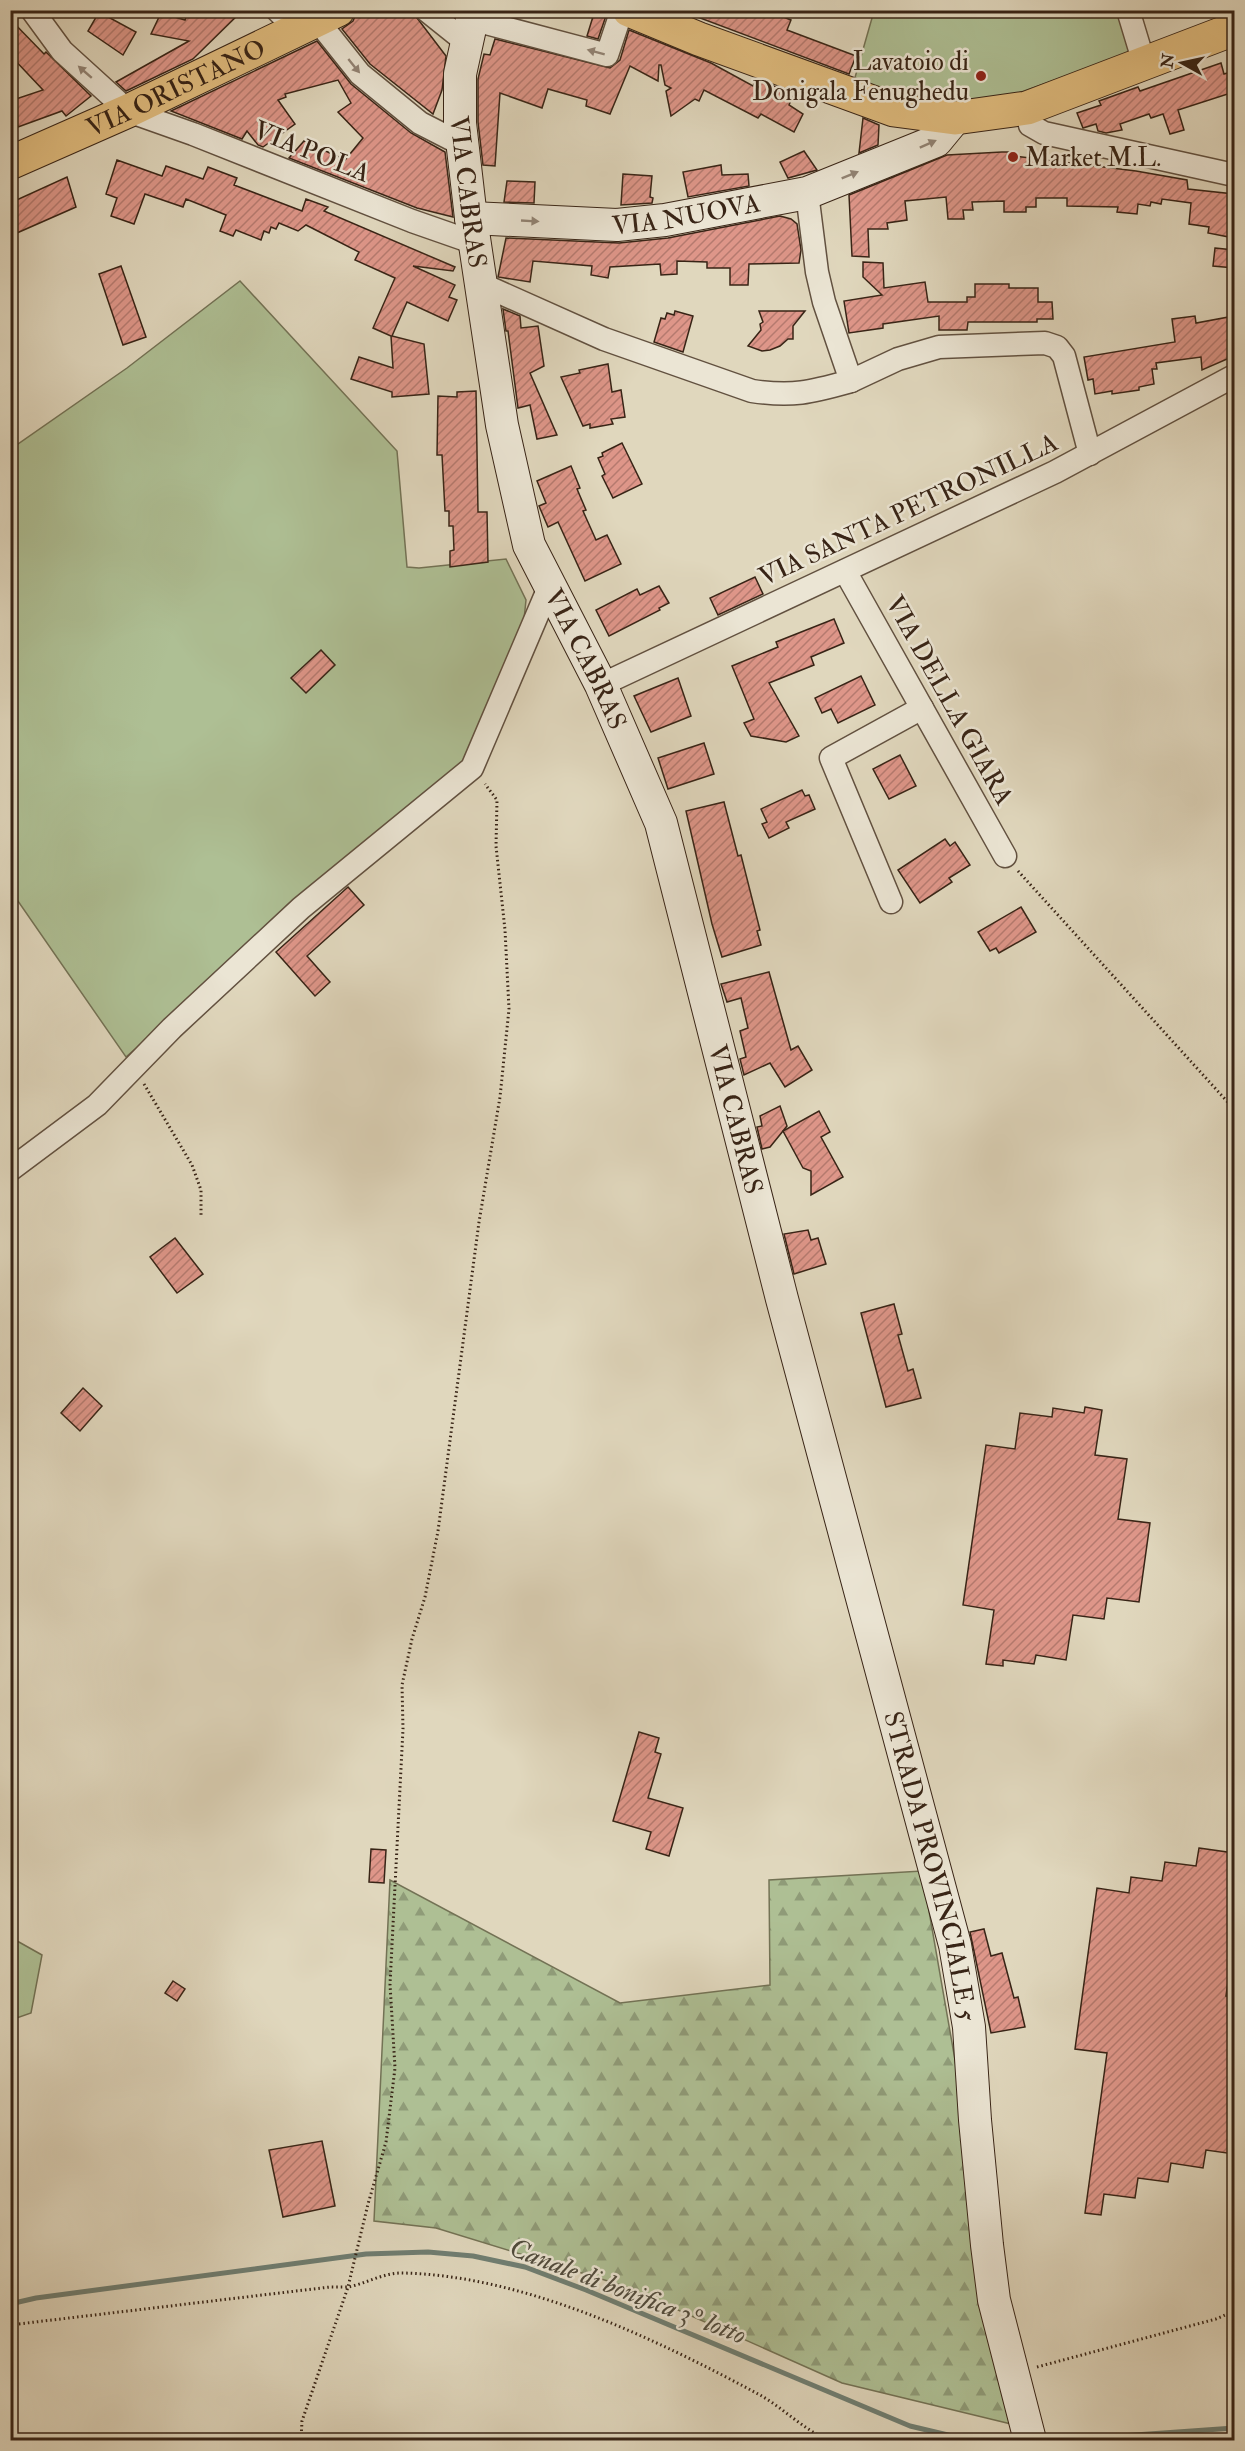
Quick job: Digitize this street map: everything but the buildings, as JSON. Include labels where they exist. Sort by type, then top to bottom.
[{"type":"main road","points":[[629,10],[699,39],[894,110],[955,118],[1027,108],[1234,29]]},
{"type":"main road","name":"VIA ORISTANO","points":[[10,163],[128,111],[307,18]]},
{"type":"street","points":[[32,10],[62,51],[128,111]]},
{"type":"street","points":[[426,10],[470,24],[607,55],[622,10]]},
{"type":"street","points":[[1128,10],[1144,63]]},
{"type":"street","points":[[307,18],[360,74],[420,123],[463,145]]},
{"type":"street","name":"VIA CABRAS","points":[[470,24],[460,74],[460,123],[473,230],[502,425],[529,545],[601,686],[661,823],[782,1299]]},
{"type":"street","points":[[1027,108],[1030,125],[1044,133],[1234,175]]},
{"type":"street","points":[[893,158],[898,123],[894,110]]},
{"type":"street","name":"VIA POLA","points":[[128,111],[193,134],[412,221],[473,230]]},
{"type":"street","name":"VIA NUOVA","points":[[473,230],[617,225],[665,220],[807,193],[936,141],[955,118]]},
{"type":"street","points":[[807,193],[817,272],[824,303],[851,381]]},
{"type":"street","points":[[481,284],[604,339],[752,391],[777,394],[804,394],[851,381],[898,359],[939,347],[1044,343],[1058,347],[1064,356],[1090,454]]},
{"type":"street","name":"VIA SANTA PETRONILLA","points":[[601,686],[1090,454],[1234,376]]},
{"type":"street","name":"VIA DELLA GIARA","points":[[845,571],[1005,856]]},
{"type":"street","points":[[10,1170],[97,1105],[172,1028],[301,908],[472,768],[550,585]]},
{"type":"street","points":[[891,902],[831,758],[922,708]]},
{"type":"street","name":"STRADA PROVINCIALE 5","points":[[782,1299],[955,1945],[969,2027],[987,2245],[994,2301],[1027,2430]]},
{"type":"path","points":[[300,2440],[302,2421],[348,2287],[386,2142],[395,2068],[390,1984],[403,1729],[402,1685],[412,1638],[425,1598],[438,1531],[479,1222],[500,1097],[509,1009],[505,930],[496,846],[497,800],[472,768]]},
{"type":"path","points":[[1005,856],[1234,1109]]},
{"type":"path","points":[[134,1067],[192,1165],[201,1190],[201,1217]]},
{"type":"path","points":[[10,2325],[330,2287],[348,2287],[398,2273],[456,2278],[538,2296],[684,2354],[769,2400],[828,2440]]},
{"type":"path","points":[[1013,2374],[1216,2319],[1234,2311]]},
{"type":"green space","points":[[874,11],[1128,11],[1140,50],[993,102],[927,106],[854,81]]},
{"type":"green space","points":[[240,281],[397,451],[407,567],[419,568],[506,559],[526,600],[523,629],[468,757],[126,1057],[11,891],[11,449],[127,368]]},
{"type":"green space","points":[[922,1871],[966,2123],[1011,2424],[842,2383],[624,2286],[436,2228],[374,2221],[390,1880],[620,2003],[770,1985],[769,1880]]},
{"type":"green space","points":[[10,1937],[42,1955],[31,2013],[11,2020]]},
{"type":"waterway","name":"Canale di bonifica 3º lotto","points":[[10,2304],[36,2298],[366,2254],[428,2252],[473,2256],[525,2267],[586,2290],[910,2426],[969,2440]]},
{"type":"waterway","name":"Canale di bonifica 3º lotto","points":[[1064,2440],[1234,2428]]},
{"type":"place","name":"Lavatoio di Donigala Fenughedu","points":[[981,76]]},
{"type":"place","name":"Market M.L.","points":[[1013,157]]}]
